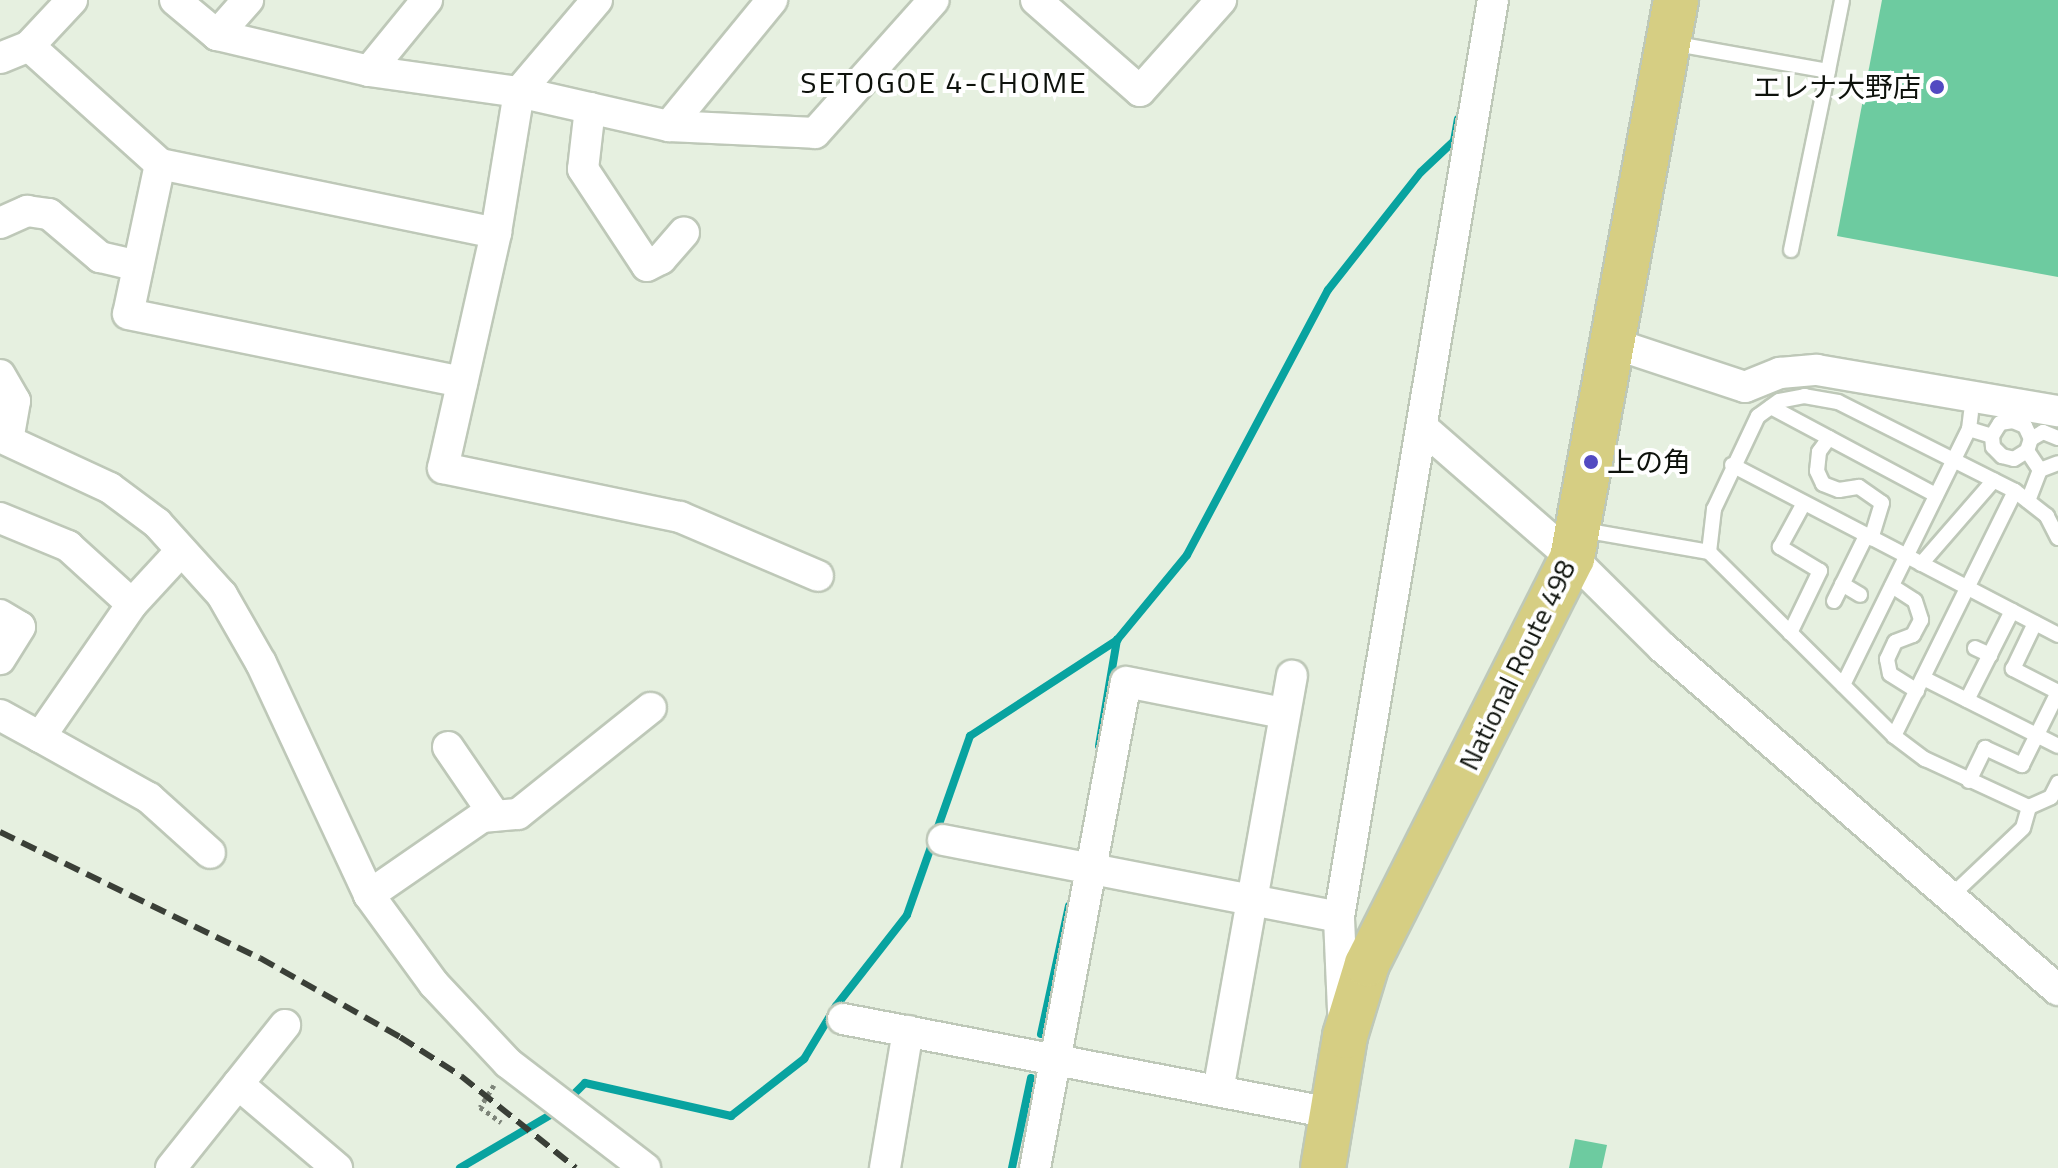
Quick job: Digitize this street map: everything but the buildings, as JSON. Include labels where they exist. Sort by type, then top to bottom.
[{"type":"highway","name":"National Route 498","points":[[1323,1168],[1345,1036],[1367,964],[1575,543],[1676,0]]},
{"type":"street","points":[[0,58],[29,46],[72,0]]},
{"type":"street","points":[[175,0],[217,35],[369,71],[519,92],[669,126],[815,133],[934,0]]},
{"type":"street","points":[[217,35],[248,0]]},
{"type":"street","points":[[369,71],[427,0]]},
{"type":"street","points":[[597,0],[519,92],[496,233],[443,468],[680,517],[818,576]]},
{"type":"street","points":[[669,126],[772,0]]},
{"type":"street","points":[[1036,0],[1140,91],[1221,0]]},
{"type":"street","points":[[1345,1036],[1339,917],[1490,12]]},
{"type":"street","points":[[29,46],[160,164],[496,233]]},
{"type":"street","points":[[590,108],[583,169],[647,266],[661,259],[684,233]]},
{"type":"street","points":[[160,164],[128,314],[462,382]]},
{"type":"street","points":[[0,223],[27,211],[49,214],[100,257],[138,266]]},
{"type":"street","points":[[1612,343],[1745,387],[1780,373],[1817,370],[2058,411]]},
{"type":"street","points":[[0,375],[15,401],[4,438],[110,488],[157,523],[222,595],[261,663],[369,895],[434,984],[508,1063],[645,1168]]},
{"type":"street","points":[[1423,428],[1575,543],[1662,647],[2058,990]]},
{"type":"street","points":[[0,518],[68,546],[132,604]]},
{"type":"street","points":[[40,737],[132,604],[180,552]]},
{"type":"street","points":[[0,615],[20,627],[0,659]]},
{"type":"street","points":[[1218,1091],[1282,713],[1292,676]]},
{"type":"street","points":[[1035,1168],[1126,682],[1282,713]]},
{"type":"street","points":[[369,895],[482,817],[518,814],[651,708]]},
{"type":"street","points":[[0,715],[149,798],[210,853]]},
{"type":"street","points":[[448,747],[495,816]]},
{"type":"street","points":[[943,840],[1339,917]]},
{"type":"street","points":[[843,1019],[1332,1113]]},
{"type":"street","points":[[171,1168],[285,1025]]},
{"type":"street","points":[[885,1168],[908,1031]]},
{"type":"street","points":[[238,1084],[337,1168]]},
{"type":"lane","points":[[1791,250],[1842,0]]},
{"type":"lane","points":[[1668,43],[1828,71]]},
{"type":"lane","points":[[1709,552],[1714,509],[1732,465],[1758,416],[1771,407],[1805,396],[1838,402],[2015,491],[2047,516],[2058,538]]},
{"type":"lane","points":[[1771,407],[1936,495]]},
{"type":"lane","points":[[1843,685],[1969,429],[1971,413]]},
{"type":"lane","points":[[2028,501],[2040,470],[2029,445],[2025,426],[2013,421],[2000,423],[1992,436],[1993,447],[2002,456],[2014,459],[2029,445],[2043,432],[2058,438]]},
{"type":"lane","points":[[1969,429],[1992,436]]},
{"type":"lane","points":[[1829,438],[1819,452],[1817,471],[1823,484],[1839,490],[1859,487],[1882,503],[1869,537],[1834,601]]},
{"type":"lane","points":[[2040,470],[2058,463]]},
{"type":"lane","points":[[1732,465],[2058,635]]},
{"type":"lane","points":[[1921,564],[1994,480]]},
{"type":"lane","points":[[1894,736],[2015,491]]},
{"type":"lane","points":[[1790,633],[1820,571],[1780,547],[1804,503]]},
{"type":"lane","points":[[1575,543],[1709,552],[1894,736],[1969,781],[2029,807]]},
{"type":"lane","points":[[1842,584],[1860,595]]},
{"type":"lane","points":[[1892,586],[1915,601],[1921,620],[1913,635],[1895,642],[1887,659],[1890,674],[1967,700],[2058,746]]},
{"type":"lane","points":[[1967,700],[2012,611]]},
{"type":"lane","points":[[1969,781],[1985,748],[2022,765],[2058,692],[2013,669],[2035,623]]},
{"type":"lane","points":[[1975,648],[1990,655]]},
{"type":"lane","points":[[1950,897],[2023,828],[2029,807],[2056,792]]},
{"type":"path","points":[[501,1122],[480,1107],[508,1063]]},
{"type":"waterway","points":[[568,1100],[585,1083],[731,1116],[804,1059],[836,1006],[907,915],[970,736],[1117,640],[1187,555],[1328,290],[1421,172],[1454,141],[1458,119]]},
{"type":"waterway","points":[[1099,746],[1117,640]]},
{"type":"waterway","points":[[1041,1034],[1069,906]]},
{"type":"waterway","points":[[1012,1168],[1031,1078]]},
{"type":"waterway","points":[[460,1168],[559,1110]]},
{"type":"railway","points":[[0,832],[260,958],[400,1037],[461,1076],[576,1168]]},
{"type":"place","name":"エレナ大野店","points":[[1937,87]]},
{"type":"place","name":"上の角","points":[[1591,462]]},
{"type":"district","name":"SETOGOE 4-CHOME","points":[[944,82]]}]
